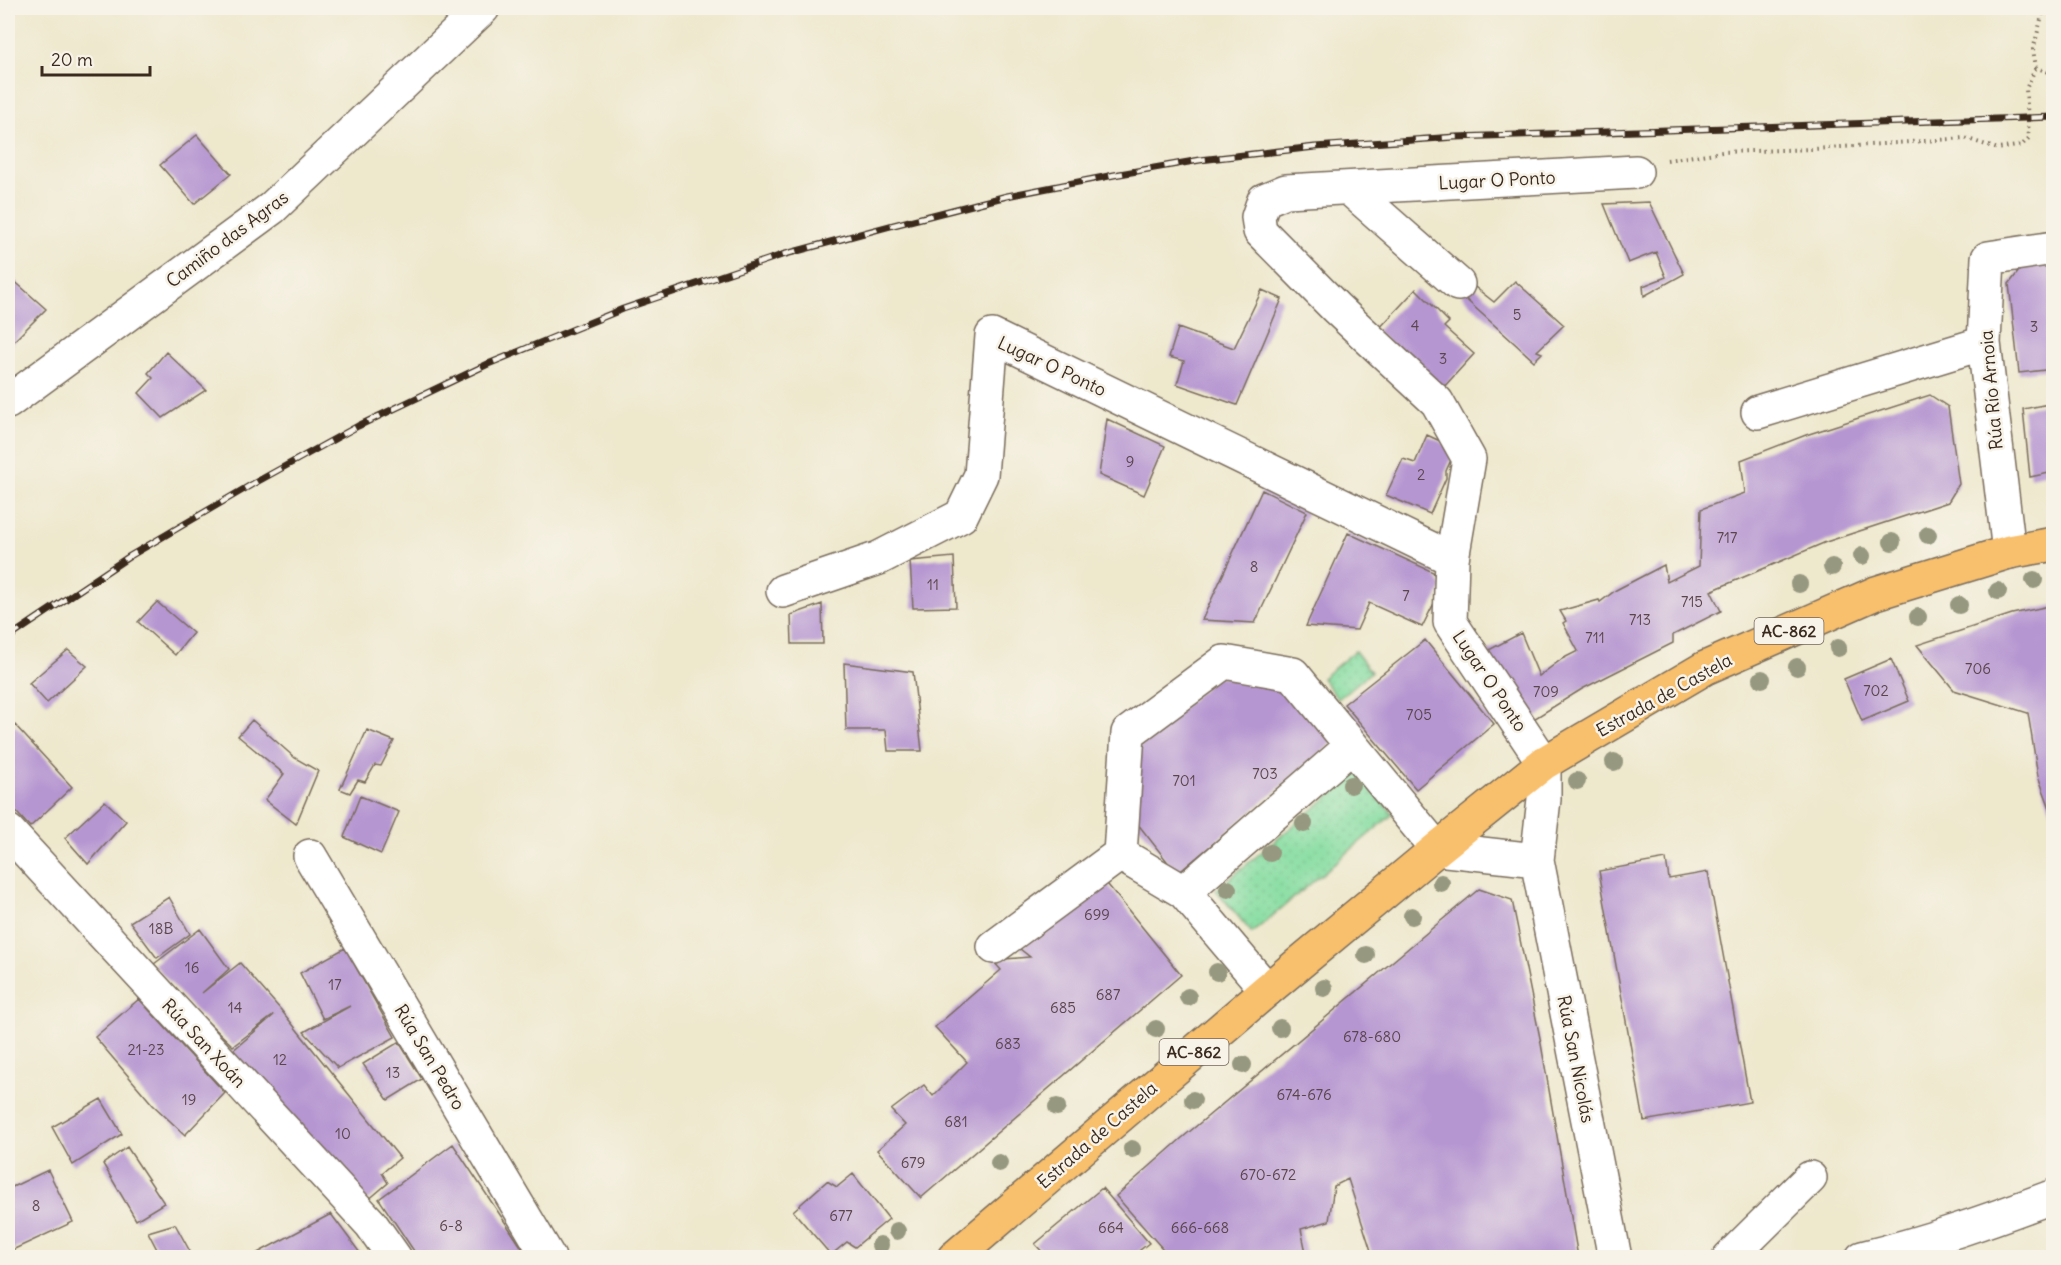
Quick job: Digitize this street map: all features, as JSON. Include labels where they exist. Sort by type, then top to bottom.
[{"type":"main road","name":"Estrada de Castela","points":[[954,1257],[1266,990],[1544,763],[1705,668],[1876,593],[2009,552],[2054,543]]},
{"type":"street","name":"Camiño das Agras","points":[[8,402],[272,208],[483,8]]},
{"type":"street","name":"Lugar O Ponto","points":[[1544,763],[1450,622],[1452,559],[1469,459],[1437,402],[1336,308],[1260,231],[1258,217],[1264,201],[1286,192],[1636,172]]},
{"type":"street","points":[[1348,188],[1458,284]]},
{"type":"street","name":"Rúa Río Arnoia","points":[[2009,552],[1984,343],[1988,258],[2054,248]]},
{"type":"street","name":"Lugar O Ponto","points":[[783,591],[879,558],[961,516],[981,475],[992,336],[1452,559]]},
{"type":"street","points":[[1758,412],[1984,343]]},
{"type":"street","points":[[994,947],[1120,854],[1128,733],[1224,662],[1293,674],[1437,849],[1537,860]]},
{"type":"street","points":[[1184,892],[1352,746]]},
{"type":"street","name":"Rúa San Nicolás","points":[[1544,763],[1544,799],[1537,860],[1615,1257]]},
{"type":"street","name":"Rúa San Xoán","points":[[8,831],[371,1224],[395,1257]]},
{"type":"street","points":[[1120,854],[1184,892],[1266,990]]},
{"type":"street","name":"Rúa San Pedro","points":[[310,856],[549,1257]]},
{"type":"street","points":[[1729,1257],[1810,1178]]},
{"type":"street","points":[[1862,1257],[1898,1249],[1973,1226],[2054,1196]]},
{"type":"path","points":[[1636,172],[1650,162],[1722,152],[1814,149],[1965,138],[1998,149],[2022,145],[2029,138],[2026,89],[2036,67],[2033,50],[2044,8]]},
{"type":"path","points":[[2036,67],[2047,72],[2054,72]]},
{"type":"green space","points":[[1355,651],[1371,672],[1338,699],[1322,678]]},
{"type":"green space","points":[[1358,772],[1393,814],[1252,933],[1216,890]]},
{"type":"building","points":[[197,135],[231,174],[194,204],[160,165]]},
{"type":"building","points":[[1649,202],[1684,274],[1644,296],[1643,286],[1666,277],[1656,252],[1628,263],[1604,204]]},
{"type":"building","points":[[2054,263],[2054,369],[2019,373],[2009,284],[2022,267]]},
{"type":"building","points":[[11,278],[46,309],[9,346],[8,282]]},
{"type":"building","points":[[1515,281],[1564,325],[1537,351],[1542,353],[1534,361],[1461,295],[1471,284],[1494,302]]},
{"type":"building","points":[[1416,289],[1449,322],[1444,327],[1474,354],[1442,389],[1376,332]]},
{"type":"building","points":[[1262,290],[1282,299],[1237,405],[1177,384],[1184,361],[1169,357],[1178,328],[1234,348]]},
{"type":"building","points":[[166,352],[206,390],[163,418],[139,393],[153,378],[148,373]]},
{"type":"building","points":[[1930,395],[1948,407],[1959,484],[1948,502],[1826,542],[1711,591],[1721,611],[1673,635],[1673,643],[1582,689],[1529,722],[1487,651],[1521,633],[1539,676],[1562,659],[1578,651],[1563,623],[1566,621],[1560,611],[1599,600],[1600,602],[1616,590],[1664,565],[1667,582],[1699,566],[1701,509],[1745,493],[1741,460],[1806,435]]},
{"type":"building","points":[[2054,403],[2054,472],[2030,477],[2023,409]]},
{"type":"building","points":[[1107,419],[1165,446],[1144,495],[1099,475]]},
{"type":"building","points":[[1427,435],[1442,442],[1454,453],[1430,514],[1386,495],[1403,459],[1415,463]]},
{"type":"building","points":[[1262,490],[1307,512],[1255,623],[1202,620]]},
{"type":"building","points":[[1348,533],[1433,572],[1442,587],[1422,627],[1369,603],[1357,630],[1306,626]]},
{"type":"building","points":[[954,557],[956,607],[913,608],[910,561]]},
{"type":"building","points":[[157,602],[193,633],[175,655],[138,622]]},
{"type":"building","points":[[822,604],[823,644],[792,644],[791,615]]},
{"type":"building","points":[[2054,605],[2053,816],[2038,776],[2028,713],[1954,690],[1917,645],[2012,614]]},
{"type":"building","points":[[1425,640],[1494,724],[1416,789],[1344,704]]},
{"type":"building","points":[[68,650],[87,666],[47,703],[29,683]]},
{"type":"building","points":[[1891,659],[1909,701],[1862,721],[1844,679]]},
{"type":"building","points":[[844,663],[913,672],[922,751],[888,751],[886,730],[846,730]]},
{"type":"building","points":[[1217,677],[1281,680],[1336,740],[1177,874],[1130,814],[1132,753]]},
{"type":"building","points":[[252,720],[295,758],[318,771],[296,824],[265,800],[284,774],[238,736]]},
{"type":"building","points":[[15,725],[72,787],[30,827],[8,803],[8,732]]},
{"type":"building","points":[[367,730],[394,741],[381,766],[375,765],[365,782],[358,780],[350,793],[340,789]]},
{"type":"building","points":[[360,796],[399,812],[381,854],[344,837]]},
{"type":"building","points":[[105,801],[126,821],[88,864],[65,838]]},
{"type":"building","points":[[1666,859],[1669,879],[1708,872],[1750,1102],[1644,1121],[1599,871]]},
{"type":"building","points":[[1104,880],[1181,975],[921,1198],[877,1150],[905,1125],[891,1110],[924,1085],[933,1096],[967,1062],[935,1027],[1001,970],[992,960],[1030,957],[1020,949]]},
{"type":"building","points":[[1479,889],[1512,900],[1540,1038],[1578,1257],[1373,1257],[1348,1179],[1334,1186],[1329,1221],[1301,1229],[1307,1257],[1170,1257],[1116,1196]]},
{"type":"building","points":[[169,897],[190,934],[157,958],[130,922]]},
{"type":"building","points":[[200,929],[229,969],[202,993],[240,963],[281,1010],[400,1158],[382,1173],[388,1183],[367,1201],[231,1052],[274,1015],[233,1046],[189,1004],[154,964]]},
{"type":"building","points":[[345,948],[395,1037],[338,1068],[304,1032],[350,1006],[323,1019],[300,973]]},
{"type":"building","points":[[139,999],[225,1093],[185,1135],[153,1105],[95,1037]]},
{"type":"building","points":[[399,1042],[422,1079],[388,1100],[363,1064]]},
{"type":"building","points":[[101,1099],[122,1134],[73,1165],[52,1127]]},
{"type":"building","points":[[453,1144],[529,1257],[418,1257],[379,1199]]},
{"type":"building","points":[[127,1147],[164,1203],[136,1220],[103,1164]]},
{"type":"building","points":[[48,1170],[73,1222],[8,1252],[8,1189]]},
{"type":"building","points":[[853,1174],[889,1219],[855,1247],[847,1242],[831,1255],[793,1211],[827,1181],[837,1187]]},
{"type":"building","points":[[1102,1188],[1149,1243],[1131,1257],[1047,1257],[1035,1244]]},
{"type":"building","points":[[331,1214],[363,1257],[250,1257]]},
{"type":"building","points":[[175,1224],[193,1257],[161,1257],[148,1232]]},
{"type":"building","points":[[1963,1250],[1965,1257],[1942,1257]]},
{"type":"railway","points":[[8,638],[130,556],[251,485],[358,426],[488,364],[623,309],[782,255],[1007,196],[1200,160],[1315,147],[1455,137],[2054,117]]}]
